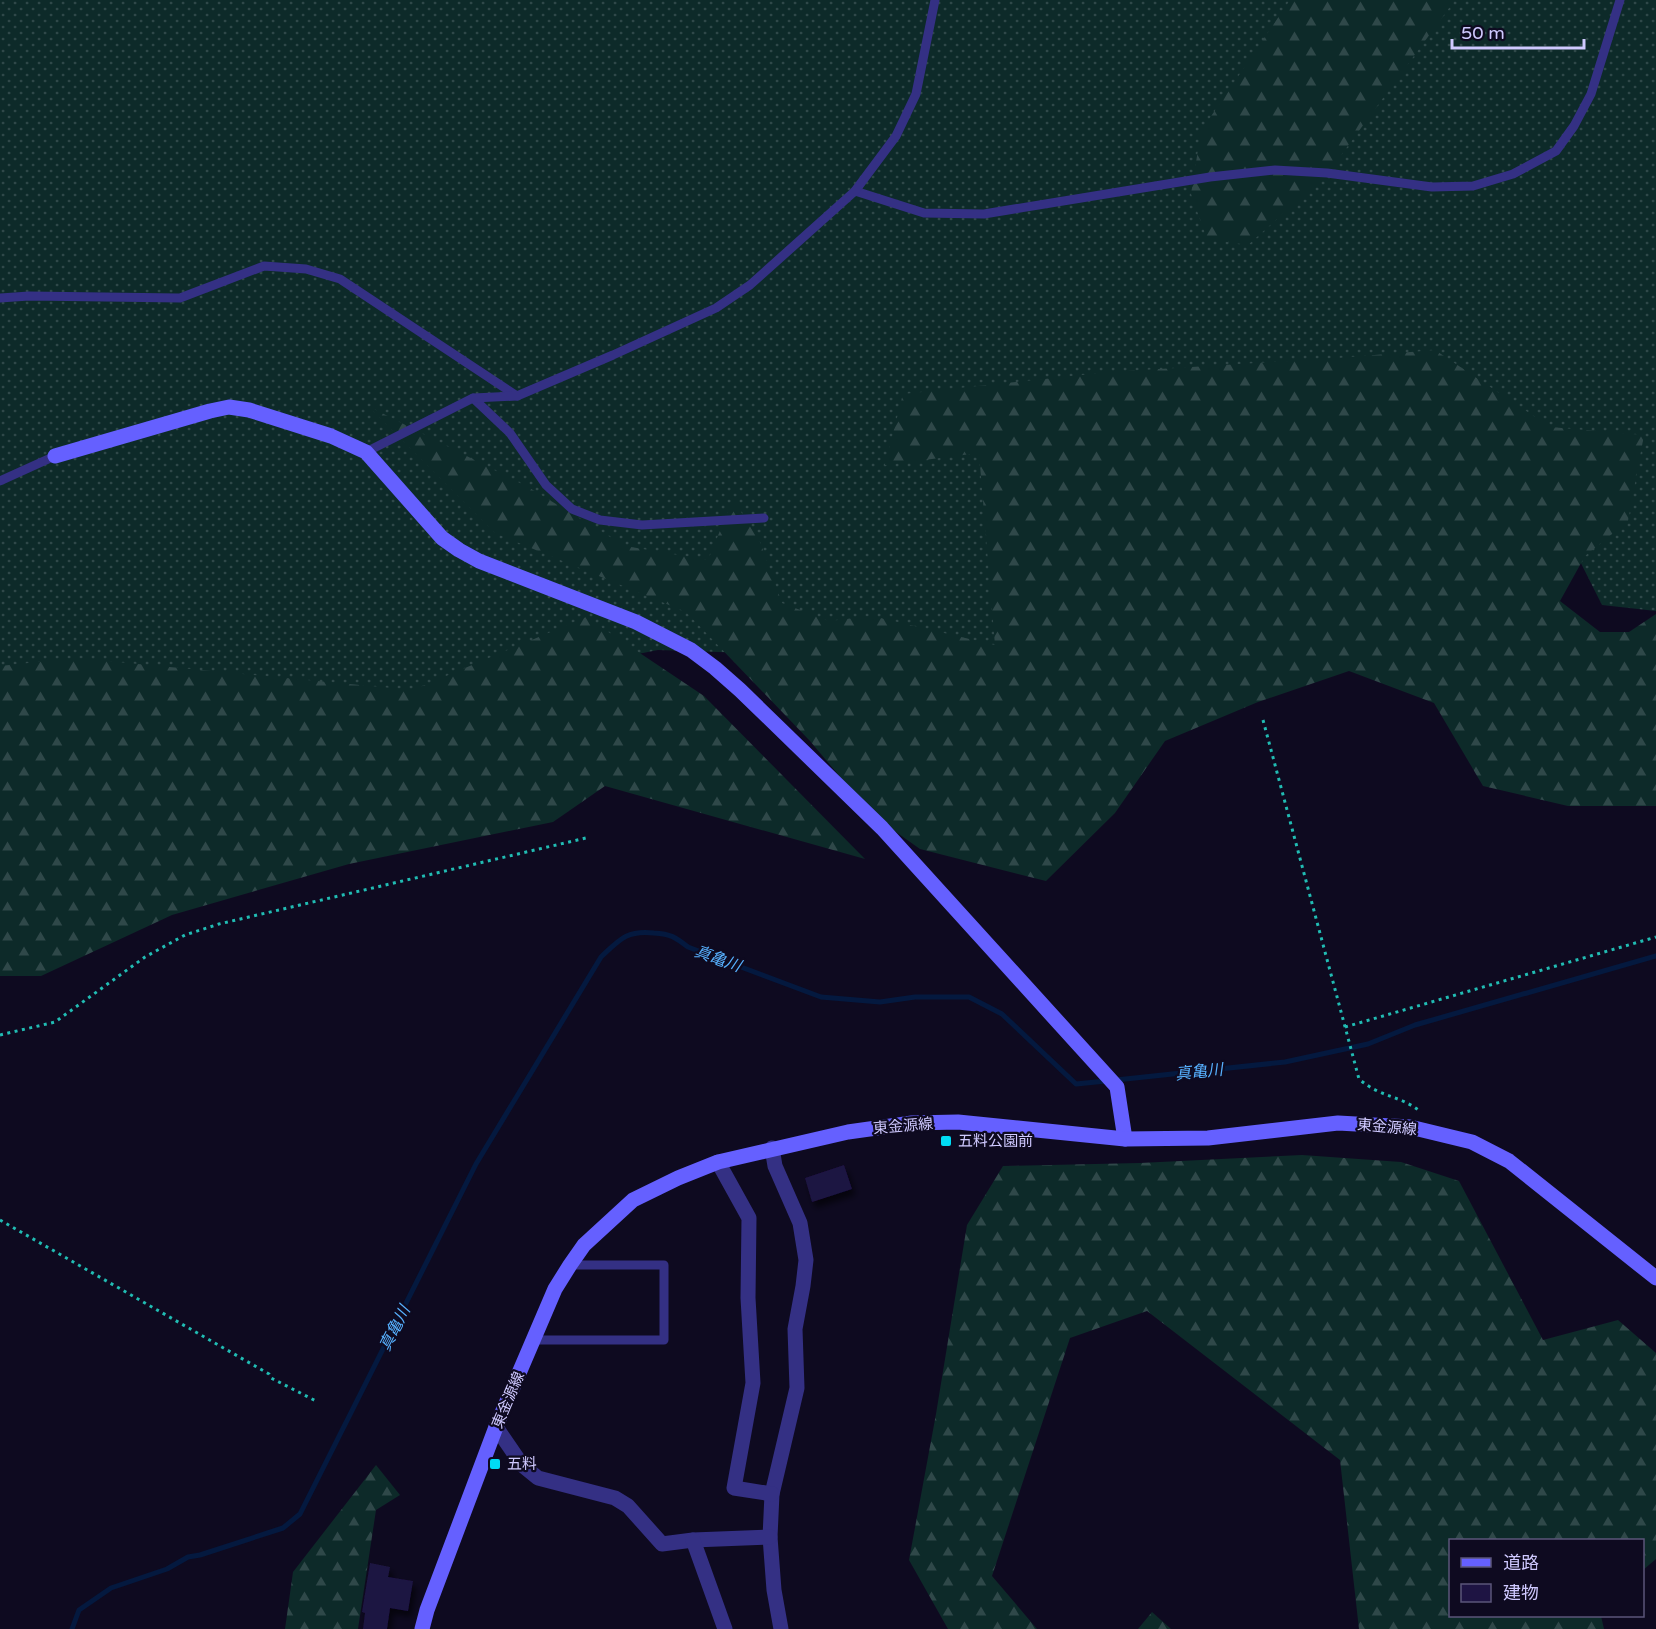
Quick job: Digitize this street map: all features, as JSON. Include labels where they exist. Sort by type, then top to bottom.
[{"type":"main road","points":[[55,456],[229,407],[249,410],[331,436],[366,452],[442,538],[479,561],[636,622],[664,634],[691,650],[741,690],[882,828],[1117,1087],[1125,1139]]},
{"type":"main road","name":"東金源線","points":[[422,1629],[427,1610],[496,1428],[555,1289],[570,1265],[584,1245],[633,1200],[718,1162],[848,1132],[912,1124],[958,1122],[1125,1139],[1208,1138],[1338,1123],[1410,1127],[1472,1142],[1509,1161],[1656,1278]]},
{"type":"street","points":[[772,1148],[775,1166],[800,1223],[806,1260],[795,1329],[797,1388],[772,1494],[770,1537],[774,1590],[781,1629]]},
{"type":"street","points":[[718,1162],[749,1218],[748,1298],[753,1383],[734,1488],[772,1494]]},
{"type":"street","points":[[496,1428],[522,1465],[538,1478],[615,1498],[628,1506],[662,1544],[693,1540],[770,1537]]},
{"type":"street","points":[[693,1540],[725,1629]]},
{"type":"lane","points":[[366,452],[472,398],[517,396],[613,355],[716,308],[750,285],[855,191],[896,136],[916,94],[935,0]]},
{"type":"lane","points":[[855,191],[924,213],[984,214],[1210,177],[1275,170],[1327,173],[1432,187],[1473,186],[1513,174],[1556,151],[1574,126],[1591,94],[1620,0]]},
{"type":"lane","points":[[0,298],[29,296],[180,298],[264,266],[306,269],[340,279],[517,396]]},
{"type":"lane","points":[[472,398],[510,433],[546,485],[572,509],[600,520],[642,525],[764,518]]},
{"type":"lane","points":[[0,482],[55,456]]},
{"type":"lane","points":[[534,1340],[664,1340],[664,1265],[570,1265]]},
{"type":"path","points":[[1263,720],[1359,1079],[1370,1089],[1383,1095],[1407,1101],[1431,1120],[1434,1132]]},
{"type":"path","points":[[0,1035],[55,1022],[146,957],[185,935],[219,924],[585,838]]},
{"type":"path","points":[[1345,1027],[1656,937]]},
{"type":"path","points":[[0,1220],[318,1402]]},
{"type":"green space","points":[[0,0],[1656,0],[1656,611],[1602,605],[1530,462],[1028,662],[658,650],[309,719],[0,772]]},
{"type":"green space","points":[[1290,0],[1455,0],[1328,173],[1248,245],[1207,239],[1191,194],[1201,131]]},
{"type":"green space","points":[[1435,350],[1550,427],[1644,435],[1628,521],[1585,556],[1560,601],[1600,632],[1629,632],[1656,614],[1656,806],[1568,806],[1483,786],[1434,703],[1349,671],[1258,702],[1165,741],[1115,813],[1046,881],[920,849],[872,815],[810,741],[686,612],[495,533],[368,406],[528,487],[625,546],[708,560],[733,499],[760,542],[782,603],[829,621],[872,616],[995,645],[979,453],[885,465],[903,394],[1111,372]]},
{"type":"green space","points":[[586,617],[704,696],[865,859],[605,786],[553,822],[349,864],[172,915],[41,976],[0,976],[0,666],[75,658],[413,690]]},
{"type":"green space","points":[[1302,1155],[1401,1162],[1459,1181],[1543,1340],[1618,1320],[1656,1353],[1656,1559],[1644,1569],[1644,1539],[1449,1539],[1449,1617],[1601,1617],[1604,1629],[1359,1629],[1340,1460],[1147,1311],[1070,1338],[992,1576],[1037,1629],[948,1629],[909,1560],[967,1225],[1003,1166],[1140,1163]]},
{"type":"green space","points":[[376,1465],[400,1495],[376,1510],[358,1629],[285,1629],[293,1572]]},
{"type":"green space","points":[[1152,1612],[1171,1629],[1138,1629]]},
{"type":"building","points":[[844,1165],[852,1189],[812,1202],[805,1178]]},
{"type":"building","points":[[370,1563],[390,1567],[388,1577],[413,1581],[408,1611],[390,1608],[387,1629],[363,1629],[365,1613],[362,1612]]},
{"type":"waterway","name":"真亀川","points":[[72,1629],[79,1610],[111,1588],[167,1569],[188,1557],[283,1528],[300,1514],[476,1164],[601,957],[624,937],[645,932],[669,935],[688,947],[821,997],[880,1002],[915,997],[969,997],[1002,1014],[1076,1084],[1106,1081]]},
{"type":"waterway","name":"真亀川","points":[[1116,1080],[1285,1062],[1368,1044],[1415,1025],[1656,956]]},
{"type":"place","name":"五料公園前","points":[[946,1141]]},
{"type":"place","name":"五料","points":[[495,1464]]}]
